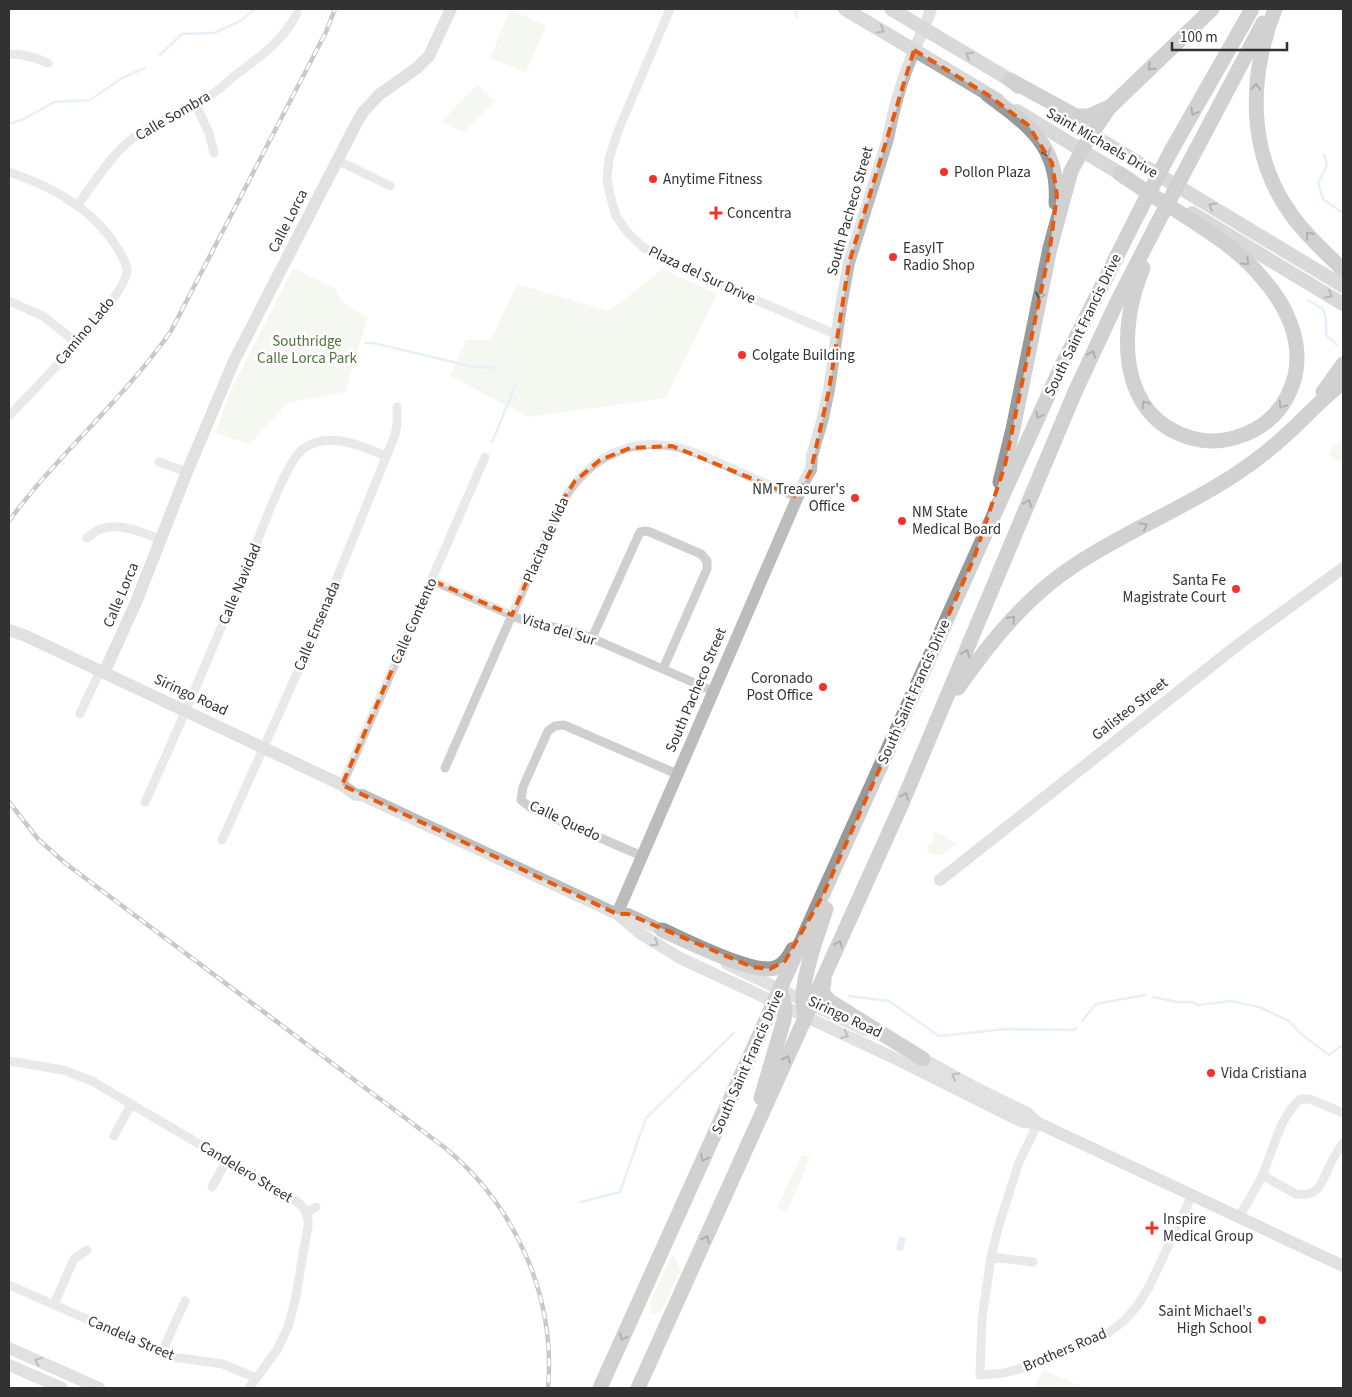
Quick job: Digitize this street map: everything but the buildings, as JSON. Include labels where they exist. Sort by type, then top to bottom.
[{"type":"highway","points":[[974,558],[1005,465],[1050,248],[1068,180],[1081,151],[1110,107],[1212,9]]},
{"type":"highway","name":"South Saint Francis Drive","points":[[600,1388],[658,1259],[780,1000],[823,895],[1062,366],[1138,214],[1252,9]]},
{"type":"highway","name":"South Saint Francis Drive","points":[[638,1388],[747,1148],[806,1007],[825,974],[934,730],[1071,400],[1116,302],[1270,9]]},
{"type":"highway","points":[[1275,9],[1258,70],[1255,100],[1258,136],[1266,165],[1277,192],[1293,217],[1318,246],[1343,270]]},
{"type":"highway","points":[[1010,80],[1076,116],[1089,116],[1110,107]]},
{"type":"highway","points":[[988,95],[1022,120],[1035,133],[1052,163],[1056,182],[1056,196],[1050,248]]},
{"type":"highway","points":[[1120,174],[1224,242],[1263,278],[1275,294],[1292,326],[1297,351],[1293,384],[1284,404],[1277,413],[1264,424],[1247,434],[1231,439],[1213,441],[1182,435],[1156,419],[1136,391],[1127,353],[1130,318],[1135,290],[1158,225]]},
{"type":"highway","points":[[1306,415],[1343,364]]},
{"type":"highway","points":[[934,730],[958,689],[989,646],[1019,612],[1055,580],[1073,565],[1210,491],[1230,478],[1268,451],[1306,415],[1343,384]]},
{"type":"highway","points":[[806,1007],[804,984],[820,927],[852,832]]},
{"type":"highway","points":[[662,930],[736,962],[763,969],[776,968],[790,955],[823,895]]},
{"type":"highway","points":[[825,974],[822,993],[831,1002],[924,1059]]},
{"type":"highway","points":[[747,1148],[784,1020],[780,1000]]},
{"type":"main road","name":"Saint Michaels Drive","points":[[846,9],[1081,151],[1177,204],[1343,304]]},
{"type":"main road","name":"Saint Michaels Drive","points":[[891,9],[1010,80],[1032,99],[1343,286]]},
{"type":"street","name":"Calle Lorca","points":[[102,672],[137,600],[186,472],[234,361],[337,160],[356,124],[372,101],[417,68],[429,56],[451,9]]},
{"type":"street","name":"Plaza del Sur Drive","points":[[670,9],[618,131],[609,159],[607,178],[616,216],[628,233],[642,247],[672,264],[837,336]]},
{"type":"street","name":"South Pacheco Street","points":[[617,914],[805,480],[802,475],[803,467],[812,456],[829,390],[849,263],[888,139],[891,120],[914,50],[931,9]]},
{"type":"street","name":"Calle Sombra","points":[[77,206],[113,157],[130,140],[156,124],[209,97],[285,34],[297,13]]},
{"type":"street","points":[[9,54],[35,57],[48,63]]},
{"type":"street","points":[[196,105],[209,133],[214,153]]},
{"type":"street","points":[[337,160],[390,186]]},
{"type":"street","name":"Camino Lado","points":[[9,172],[36,181],[77,206],[112,240],[124,260],[127,270],[114,298],[98,320],[9,416]]},
{"type":"street","points":[[9,301],[43,316],[77,343]]},
{"type":"street","name":"Calle Ensenada","points":[[222,840],[309,647],[396,429],[397,407]]},
{"type":"street","name":"Calle Navidad","points":[[145,802],[187,712],[294,458],[303,449],[312,444],[336,440],[357,445],[386,456]]},
{"type":"street","name":"Placita de Vida","points":[[445,768],[557,512],[568,491],[583,473],[610,455],[640,446],[662,445],[681,448],[698,454],[797,497]]},
{"type":"street","name":"Calle Contento","points":[[342,785],[485,457]]},
{"type":"street","points":[[158,462],[186,472]]},
{"type":"street","points":[[87,538],[102,528],[124,527],[161,540]]},
{"type":"street","points":[[592,638],[640,532],[647,531],[702,554],[708,563],[663,669]]},
{"type":"street","name":"Galisteo Street","points":[[940,880],[1239,644],[1343,568]]},
{"type":"street","name":"Vista del Sur","points":[[432,580],[532,623],[568,630],[592,638],[713,691]]},
{"type":"street","name":"Siringo Road","points":[[9,623],[26,636]]},
{"type":"street","name":"Siringo Road","points":[[9,630],[26,636],[342,785],[349,785],[358,789],[362,795],[617,914],[641,934],[674,955],[780,1000],[806,1007],[924,1059],[976,1088],[1027,1113],[1038,1123],[1343,1266]]},
{"type":"street","points":[[80,714],[102,672]]},
{"type":"street","name":"Calle Quedo","points":[[642,856],[532,808],[521,800],[523,787],[548,732],[555,726],[564,725],[677,774]]},
{"type":"street","name":"Siringo Road","points":[[617,914],[628,914],[662,930],[708,955],[780,1000],[806,1007],[1010,1116],[1023,1122],[1038,1123]]},
{"type":"street","name":"Candelero Street","points":[[9,1061],[73,1073],[92,1081],[296,1201],[307,1212],[308,1226],[291,1319],[281,1342],[249,1388]]},
{"type":"street","points":[[1239,1217],[1262,1174],[1279,1129],[1300,1099],[1310,1099],[1343,1113]]},
{"type":"street","points":[[114,1136],[132,1104]]},
{"type":"street","points":[[1033,1262],[991,1257],[999,1224],[1019,1162],[1038,1123]]},
{"type":"street","points":[[1262,1174],[1296,1194],[1302,1195],[1314,1192],[1323,1181],[1334,1156],[1343,1143]]},
{"type":"street","points":[[212,1187],[227,1160]]},
{"type":"street","name":"Brothers Road","points":[[991,1257],[982,1320],[980,1375],[1004,1373],[1030,1366],[1104,1336],[1125,1320],[1149,1287],[1192,1195]]},
{"type":"street","points":[[307,1212],[316,1207]]},
{"type":"street","points":[[54,1304],[74,1259],[87,1250]]},
{"type":"street","name":"Candela Street","points":[[9,1285],[162,1352],[179,1358],[223,1364],[256,1378]]},
{"type":"street","points":[[162,1352],[186,1301]]},
{"type":"street","points":[[9,1348],[99,1388]]},
{"type":"street","points":[[9,1365],[63,1388],[69,1375]]},
{"type":"highlighted area","points":[[914,50],[988,95],[1028,125],[1052,163],[1057,195],[1050,248],[1005,465],[974,558],[823,895],[785,961],[770,969],[752,967],[628,914],[617,914],[342,785],[431,580],[512,615],[562,501],[575,481],[600,460],[630,448],[672,446],[797,497],[811,470],[829,390],[849,263]]},
{"type":"green space","points":[[510,10],[546,25],[526,73],[490,58]]},
{"type":"green space","points":[[477,84],[495,101],[464,132],[441,123]]},
{"type":"green space","name":"Southridge Calle Lorca Park","points":[[293,268],[335,288],[344,303],[368,317],[345,392],[287,403],[250,444],[215,433],[232,388]]},
{"type":"green space","points":[[663,269],[717,294],[666,398],[528,417],[450,376],[466,340],[491,340],[517,284],[609,311]]},
{"type":"green space","points":[[1343,438],[1343,459],[1339,463],[1328,453]]},
{"type":"green space","points":[[937,832],[957,843],[942,855],[931,854],[927,850],[927,847],[933,842],[933,834]]},
{"type":"green space","points":[[802,1154],[810,1157],[787,1212],[777,1208]]},
{"type":"green space","points":[[673,1253],[682,1273],[678,1275],[661,1312],[652,1314],[650,1302]]},
{"type":"green space","points":[[1043,1370],[1086,1388],[1034,1388]]},
{"type":"water","points":[[899,1236],[906,1238],[903,1251],[896,1250]]},
{"type":"waterway","points":[[160,55],[182,34],[214,33],[240,21],[255,9]]},
{"type":"waterway","points":[[795,9],[797,17]]},
{"type":"waterway","points":[[9,124],[24,119],[54,102],[90,100],[122,78],[145,68]]},
{"type":"waterway","points":[[1324,155],[1327,165],[1318,183],[1323,199],[1343,213]]},
{"type":"waterway","points":[[1308,300],[1323,309],[1326,319],[1326,335],[1337,345]]},
{"type":"waterway","points":[[365,343],[373,343],[470,366],[493,368]]},
{"type":"waterway","points":[[492,442],[516,384]]},
{"type":"waterway","points":[[1082,1021],[1096,1004],[1145,995]]},
{"type":"waterway","points":[[849,996],[889,1001],[939,1036],[1007,1029],[1075,1030],[1076,1028]]},
{"type":"waterway","points":[[1153,997],[1177,1002],[1193,1002],[1198,1005],[1231,1001],[1259,1007],[1289,1021],[1301,1034],[1329,1055],[1341,1046],[1343,1048]]},
{"type":"waterway","points":[[581,1202],[620,1192],[646,1118],[734,1033]]},
{"type":"railway","points":[[9,521],[48,473],[112,404],[171,331],[326,32],[335,9]]},
{"type":"railway","points":[[9,802],[38,839],[65,863],[444,1147],[469,1170],[491,1196],[510,1224],[526,1255],[537,1287],[545,1320],[549,1354],[548,1388]]},
{"type":"place","name":"Pollon Plaza","points":[[944,172]]},
{"type":"place","name":"Anytime Fitness","points":[[653,179]]},
{"type":"place","name":"Concentra","points":[[716,213]]},
{"type":"place","name":"EasyIT Radio Shop","points":[[893,257]]},
{"type":"place","name":"Colgate Building","points":[[742,355]]},
{"type":"place","name":"NM Treasurer's Office","points":[[855,498]]},
{"type":"place","name":"NM State Medical Board","points":[[902,521]]},
{"type":"place","name":"Santa Fe Magistrate Court","points":[[1236,589]]},
{"type":"place","name":"Coronado Post Office","points":[[823,687]]},
{"type":"place","name":"Vida Cristiana","points":[[1211,1073]]},
{"type":"place","name":"Inspire Medical Group","points":[[1152,1228]]},
{"type":"place","name":"Saint Michael's High School","points":[[1262,1320]]}]
